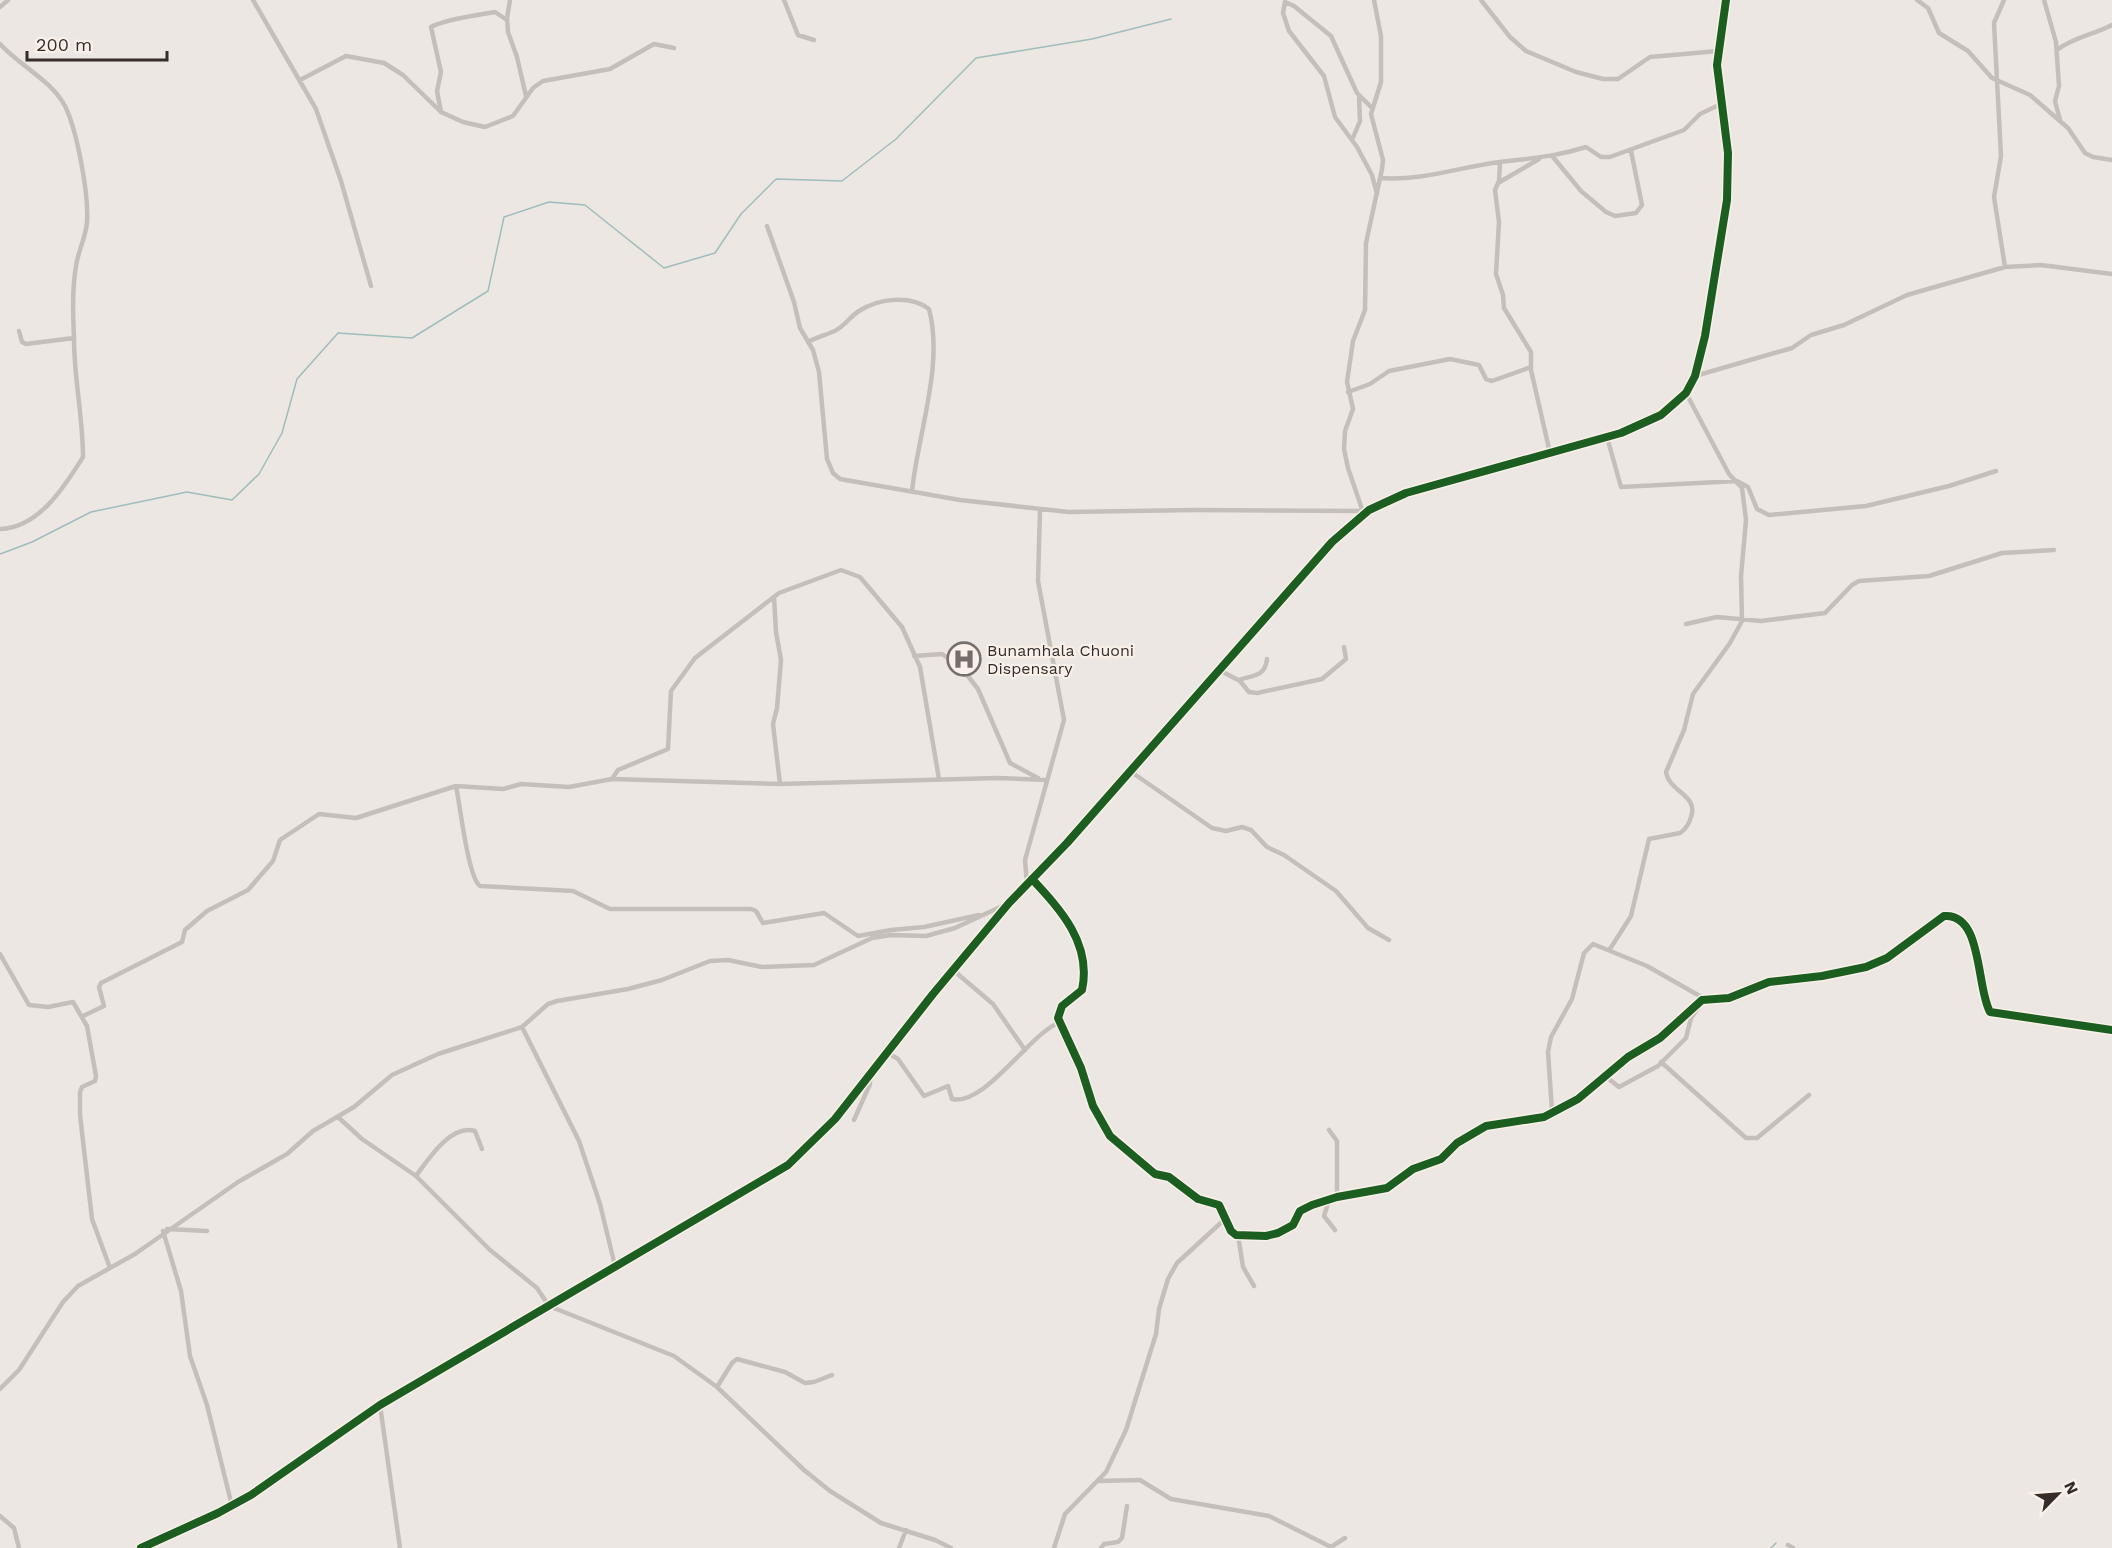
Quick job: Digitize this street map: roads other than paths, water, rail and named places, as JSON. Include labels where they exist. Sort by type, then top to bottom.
[{"type":"street","points":[[0,7],[8,0]]},
{"type":"street","points":[[253,0],[312,102],[324,131],[371,286]]},
{"type":"street","points":[[510,0],[507,20],[526,96]]},
{"type":"street","points":[[784,0],[798,35],[814,40]]},
{"type":"street","points":[[1366,511],[1350,475],[1344,449],[1345,431],[1353,409],[1348,392],[1348,365],[1353,341],[1365,310],[1366,243],[1378,196],[1383,160],[1373,123],[1372,108],[1379,90],[1381,59],[1381,36],[1374,0]]},
{"type":"street","points":[[1481,0],[1510,38],[1526,51],[1576,72],[1603,79],[1618,79],[1650,57],[1718,51]]},
{"type":"street","points":[[141,1548],[232,1506],[380,1405],[788,1165],[827,1128],[953,969],[1009,903],[1130,771],[1332,542],[1366,511],[1429,486],[1607,438],[1661,415],[1686,393],[1695,376],[1711,304],[1727,200],[1728,153],[1721,104],[1718,51],[1726,0]]},
{"type":"street","points":[[1917,0],[1928,8],[1941,36],[1968,51],[1997,81],[2029,94],[2072,132],[2085,153],[2093,157],[2112,160]]},
{"type":"street","points":[[2004,0],[1994,23],[2001,156],[1994,197],[2005,267]]},
{"type":"street","points":[[2044,0],[2054,30],[2057,50],[2059,86],[2055,101],[2060,122]]},
{"type":"street","points":[[1372,108],[1359,95],[1331,36],[1294,6],[1285,2],[1283,13],[1289,31],[1324,76],[1335,117],[1352,140],[1372,175],[1378,196]]},
{"type":"street","points":[[441,112],[437,85],[441,72],[431,27],[452,19],[465,19],[495,12],[507,20]]},
{"type":"street","points":[[2057,50],[2074,39],[2095,34],[2112,25]]},
{"type":"street","points":[[0,44],[17,62],[51,87],[64,104],[72,124],[85,190],[87,214],[84,236],[75,267],[74,338],[82,459],[46,507],[18,525],[0,530]]},
{"type":"street","points":[[300,80],[346,56],[384,63],[403,75],[441,112],[463,122],[485,127],[513,116],[526,96],[543,81],[610,69],[654,44],[674,48]]},
{"type":"street","points":[[1352,140],[1360,121],[1359,95]]},
{"type":"street","points":[[1381,178],[1436,175],[1500,162],[1553,157],[1586,147],[1604,158],[1631,151],[1684,130],[1700,114],[1721,104]]},
{"type":"street","points":[[1553,157],[1581,191],[1597,206],[1615,216],[1636,213],[1642,205],[1631,151]]},
{"type":"street","points":[[1498,183],[1539,159]]},
{"type":"street","points":[[1500,162],[1495,190],[1498,222],[1496,274],[1503,295],[1504,308],[1529,348],[1531,368],[1550,453]]},
{"type":"street","points":[[767,226],[795,302],[800,328],[808,342],[821,379],[827,459],[833,474],[840,479],[960,500],[1093,514],[1182,510],[1366,511]]},
{"type":"street","points":[[1695,376],[1792,348],[1814,333],[1844,325],[1914,293],[2005,267],[2046,266],[2112,274]]},
{"type":"street","points":[[808,342],[836,331],[858,312],[874,304],[900,299],[916,301],[929,309],[936,348],[922,433],[917,447],[912,491]]},
{"type":"street","points":[[19,331],[22,342],[26,344],[74,338]]},
{"type":"street","points":[[1348,392],[1370,384],[1389,371],[1450,359],[1479,365],[1486,379],[1492,381],[1531,368]]},
{"type":"street","points":[[1610,949],[1631,916],[1649,839],[1680,833],[1691,819],[1693,810],[1691,801],[1671,785],[1666,772],[1684,730],[1693,694],[1730,644],[1742,621],[1741,576],[1746,520],[1743,492],[1729,474],[1686,393]]},
{"type":"street","points":[[1607,438],[1619,483],[1625,488],[1737,482],[1748,487],[1755,507],[1762,513],[1782,515],[1866,506],[1949,486],[1996,471]]},
{"type":"street","points":[[1040,510],[1038,581],[1064,710],[1061,731],[1025,860],[1029,881],[1068,921],[1081,950],[1082,990],[1062,1006],[1058,1013],[1058,1023],[1076,1055],[1094,1106],[1110,1136],[1155,1174],[1169,1177],[1198,1199],[1220,1205],[1230,1231],[1238,1236],[1266,1236],[1278,1233],[1293,1225],[1302,1209],[1337,1197],[1383,1190],[1413,1169],[1441,1159],[1456,1143],[1479,1129],[1495,1124],[1544,1117],[1578,1099],[1628,1057],[1660,1038],[1698,1002],[1705,999],[1729,998],[1769,982],[1822,976],[1866,967],[1898,951],[1934,921],[1953,916],[1964,924],[1972,937],[1979,976],[1990,1012],[2112,1030]]},
{"type":"street","points":[[1686,624],[1717,617],[1761,621],[1825,613],[1852,585],[1860,581],[1929,576],[2002,553],[2054,550]]},
{"type":"street","points":[[612,779],[618,770],[668,748],[672,689],[700,653],[729,634],[774,597],[835,572],[851,572],[860,577],[900,623],[922,674],[939,779]]},
{"type":"street","points":[[774,597],[776,632],[781,660],[777,708],[773,724],[780,784]]},
{"type":"street","points":[[1219,670],[1239,680],[1254,693],[1322,679],[1346,659],[1344,647]]},
{"type":"street","points":[[914,656],[942,654],[960,666],[978,689],[1010,763],[1033,773],[1038,779]]},
{"type":"street","points":[[1239,680],[1261,674],[1266,667],[1267,659]]},
{"type":"street","points":[[1130,771],[1212,828],[1226,831],[1242,827],[1251,830],[1267,847],[1284,855],[1336,891],[1368,927],[1389,940]]},
{"type":"street","points":[[83,1017],[104,1006],[99,987],[101,983],[182,942],[184,930],[207,911],[248,890],[271,865],[280,840],[314,816],[329,814],[356,818],[456,786],[503,789],[521,784],[569,787],[612,779],[780,784],[939,779],[1046,780]]},
{"type":"street","points":[[456,786],[475,882],[480,886],[573,891],[610,909],[751,909],[756,911],[763,923],[824,913],[858,936],[938,925],[987,913]]},
{"type":"street","points":[[0,1389],[34,1350],[69,1293],[135,1254],[165,1230],[251,1174],[279,1160],[313,1131],[338,1117],[392,1075],[425,1059],[522,1027],[548,1004],[628,989],[662,980],[710,961],[728,960],[762,967],[806,966],[872,938],[891,935],[926,936],[955,928],[1009,903]]},
{"type":"street","points":[[1552,1111],[1548,1052],[1551,1037],[1572,999],[1587,947],[1598,944],[1610,949],[1669,977],[1705,999]]},
{"type":"street","points":[[0,954],[30,1005],[48,1007],[73,1002],[83,1017],[89,1033],[96,1076],[95,1081],[82,1087],[80,1115],[93,1219],[110,1268]]},
{"type":"street","points":[[953,969],[993,1004],[1025,1050]]},
{"type":"street","points":[[1605,1076],[1619,1087],[1653,1069],[1686,1038],[1691,1018],[1705,999]]},
{"type":"street","points":[[888,1053],[898,1059],[924,1096],[948,1086],[951,1097],[960,1100],[992,1081],[1044,1030],[1058,1023]]},
{"type":"street","points":[[522,1027],[579,1141],[600,1204],[615,1266]]},
{"type":"street","points":[[1661,1062],[1746,1138],[1757,1138],[1809,1095]]},
{"type":"street","points":[[854,1119],[870,1084],[870,1075]]},
{"type":"street","points":[[338,1117],[362,1139],[416,1176],[490,1250],[537,1288],[549,1306],[674,1356],[717,1387],[804,1470],[830,1491],[881,1523],[906,1530],[951,1548]]},
{"type":"street","points":[[416,1176],[446,1139],[456,1132],[466,1128],[475,1131],[482,1149]]},
{"type":"street","points":[[1329,1130],[1337,1141],[1337,1197]]},
{"type":"street","points":[[1329,1200],[1324,1216],[1335,1230]]},
{"type":"street","points":[[1054,1548],[1058,1530],[1066,1513],[1107,1471],[1118,1446],[1138,1394],[1156,1334],[1165,1286],[1177,1263],[1225,1219]]},
{"type":"street","points":[[165,1230],[207,1231]]},
{"type":"street","points":[[165,1230],[181,1291],[190,1356],[207,1405],[232,1506]]},
{"type":"street","points":[[1238,1236],[1243,1267],[1254,1286]]},
{"type":"street","points":[[717,1387],[737,1359],[785,1372],[805,1383],[832,1375]]},
{"type":"street","points":[[380,1405],[400,1548]]},
{"type":"street","points":[[1098,1481],[1140,1480],[1171,1499],[1269,1516],[1328,1546],[1334,1546],[1345,1538]]},
{"type":"street","points":[[1101,1548],[1104,1544],[1118,1542],[1122,1538],[1127,1506]]},
{"type":"street","points":[[0,1516],[14,1528],[19,1548]]},
{"type":"street","points":[[899,1548],[906,1530]]},
{"type":"waterway","points":[[0,554],[32,542],[91,512],[187,492],[232,500],[259,474],[282,433],[297,379],[338,333],[412,338],[488,291],[504,217],[549,202],[585,205],[664,268],[715,253],[741,214],[776,179],[842,181],[896,139],[976,58],[1092,39],[1171,19]]},
{"type":"waterway","points":[[1771,1548],[1776,1543]]},
{"type":"place","name":"Bunamhala Chuoni Dispensary","points":[[964,659]]}]
